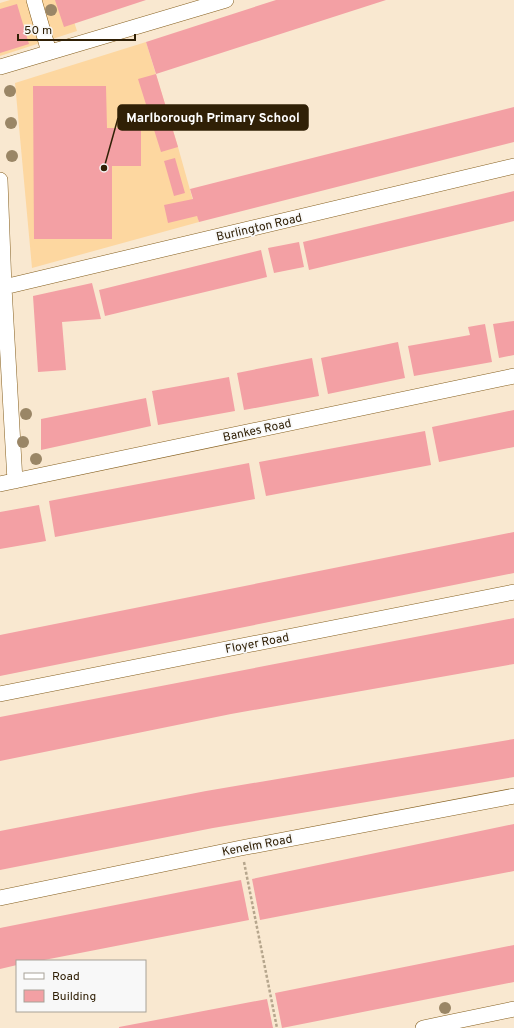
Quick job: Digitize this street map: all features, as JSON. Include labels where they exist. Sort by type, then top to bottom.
[{"type":"street","points":[[34,0],[49,52]]},
{"type":"street","points":[[0,67],[225,0]]},
{"type":"street","name":"Burlington Road","points":[[4,287],[514,166]]},
{"type":"street","points":[[0,180],[4,287],[15,481]]},
{"type":"street","name":"Bankes Road","points":[[0,484],[514,376]]},
{"type":"street","name":"Floyer Road","points":[[0,694],[514,592]]},
{"type":"street","name":"Kenelm Road","points":[[0,898],[241,848],[514,796]]},
{"type":"street","points":[[423,1028],[514,1009]]},
{"type":"path","points":[[241,848],[277,1028]]},
{"type":"shaded area","points":[[10,0],[67,0],[77,31],[0,56],[0,3]]},
{"type":"shaded area","points":[[146,42],[199,222],[32,268],[15,83]]},
{"type":"building","points":[[55,0],[146,0],[64,27]]},
{"type":"building","points":[[276,0],[386,0],[156,74],[146,42]]},
{"type":"building","points":[[17,4],[29,44],[0,53],[0,9]]},
{"type":"building","points":[[156,74],[178,147],[161,152],[138,79]]},
{"type":"building","points":[[33,86],[106,86],[107,128],[141,128],[141,166],[112,166],[112,239],[34,239]]},
{"type":"building","points":[[514,107],[514,142],[199,222],[197,216],[168,223],[164,205],[193,199],[190,189]]},
{"type":"building","points":[[175,158],[185,193],[174,196],[164,161]]},
{"type":"building","points":[[514,191],[514,221],[309,270],[303,242]]},
{"type":"building","points":[[299,242],[304,267],[274,273],[268,248]]},
{"type":"building","points":[[261,250],[267,277],[105,316],[99,290]]},
{"type":"building","points":[[92,283],[101,319],[62,322],[66,370],[38,372],[33,296]]},
{"type":"building","points":[[514,321],[514,355],[499,358],[493,324]]},
{"type":"building","points":[[485,324],[492,362],[414,376],[408,346],[470,335],[468,327]]},
{"type":"building","points":[[398,342],[405,378],[328,394],[321,358]]},
{"type":"building","points":[[312,358],[319,396],[244,410],[237,373]]},
{"type":"building","points":[[229,377],[235,411],[158,425],[152,391]]},
{"type":"building","points":[[146,398],[151,426],[41,450],[41,419]]},
{"type":"building","points":[[514,410],[514,447],[439,462],[432,427]]},
{"type":"building","points":[[425,431],[431,465],[266,496],[259,462]]},
{"type":"building","points":[[249,463],[255,499],[55,537],[49,501]]},
{"type":"building","points":[[39,505],[46,541],[0,549],[0,512]]},
{"type":"building","points":[[514,532],[514,573],[0,676],[0,635]]},
{"type":"building","points":[[514,618],[514,664],[231,714],[0,761],[0,717]]},
{"type":"building","points":[[514,739],[514,777],[213,828],[0,870],[0,831],[206,791]]},
{"type":"building","points":[[514,824],[514,871],[260,920],[252,879]]},
{"type":"building","points":[[241,880],[249,920],[44,960],[16,960],[16,965],[0,969],[0,928]]},
{"type":"building","points":[[514,945],[514,982],[282,1028],[275,993]]},
{"type":"building","points":[[267,999],[273,1028],[119,1028],[119,1027]]},
{"type":"place","name":"Marlborough Primary School","points":[[104,168]]}]
